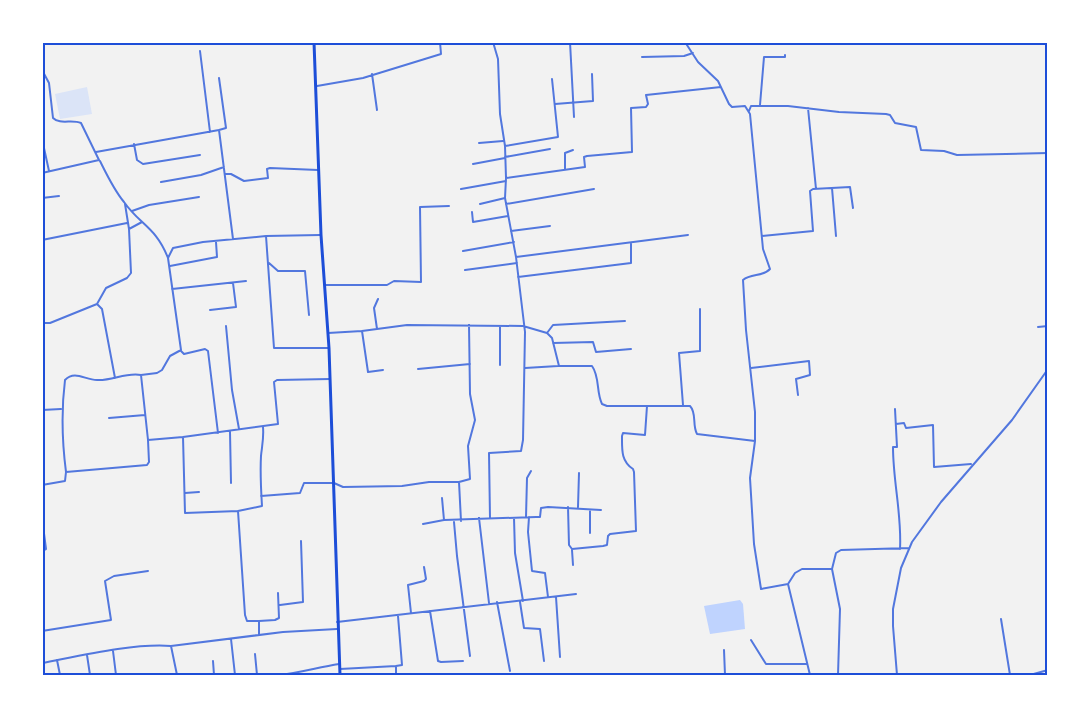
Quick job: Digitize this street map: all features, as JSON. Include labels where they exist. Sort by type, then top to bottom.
[{"type":"main road","points":[[314,42],[321,235],[329,348],[340,675]]},
{"type":"street","points":[[316,86],[372,74],[441,54],[440,42]]},
{"type":"street","points":[[490,518],[489,453],[518,451],[522,448],[526,339],[514,242],[505,198],[505,146],[500,114],[498,59],[493,42]]},
{"type":"street","points":[[570,42],[574,117]]},
{"type":"street","points":[[686,42],[698,62],[715,77],[729,104],[732,107],[745,106],[750,114]]},
{"type":"street","points":[[200,51],[210,132]]},
{"type":"street","points":[[642,57],[684,56],[693,53]]},
{"type":"street","points":[[760,105],[764,57],[785,57],[785,55]]},
{"type":"street","points":[[42,70],[49,83],[53,118],[58,122],[81,123],[99,160],[125,204],[163,245],[170,266],[180,351]]},
{"type":"street","points":[[372,74],[377,110]]},
{"type":"street","points":[[555,104],[593,101],[592,74]]},
{"type":"street","points":[[96,152],[226,128],[219,78]]},
{"type":"street","points":[[505,146],[558,137],[552,79]]},
{"type":"street","points":[[462,189],[585,167],[584,157],[586,156],[632,152],[632,108],[646,107],[648,104],[646,95],[721,87]]},
{"type":"street","points":[[832,568],[798,570],[788,584],[761,589],[754,544],[750,478],[755,441],[743,280],[770,269],[763,249],[750,107],[760,105],[890,115],[895,123],[916,127],[921,150],[944,150],[957,155],[1048,153]]},
{"type":"street","points":[[808,108],[816,189]]},
{"type":"street","points":[[219,130],[233,239]]},
{"type":"street","points":[[42,139],[49,171]]},
{"type":"street","points":[[479,143],[504,141]]},
{"type":"street","points":[[134,144],[137,160],[143,164],[200,155]]},
{"type":"street","points":[[473,164],[550,149]]},
{"type":"street","points":[[565,169],[565,153],[573,150]]},
{"type":"street","points":[[42,173],[99,160]]},
{"type":"street","points":[[161,183],[201,176],[224,167]]},
{"type":"street","points":[[225,174],[231,174],[244,181],[268,178],[267,170],[270,168],[320,170]]},
{"type":"street","points":[[762,236],[813,231],[810,191],[816,189],[850,187],[853,208]]},
{"type":"street","points":[[832,188],[836,236]]},
{"type":"street","points":[[506,204],[594,189]]},
{"type":"street","points":[[42,198],[58,196]]},
{"type":"street","points":[[132,211],[148,205],[199,197]]},
{"type":"street","points":[[480,204],[505,198]]},
{"type":"street","points":[[42,324],[97,304],[106,288],[127,278],[131,273],[129,229],[125,204]]},
{"type":"street","points":[[326,285],[387,285],[394,281],[421,282],[420,207],[449,207]]},
{"type":"street","points":[[472,212],[473,222],[508,216]]},
{"type":"street","points":[[129,229],[143,221]]},
{"type":"street","points":[[42,240],[128,222]]},
{"type":"street","points":[[511,231],[550,226]]},
{"type":"street","points":[[163,245],[172,248],[266,236],[321,235]]},
{"type":"street","points":[[516,257],[688,235]]},
{"type":"street","points":[[266,236],[274,348],[329,348]]},
{"type":"street","points":[[170,266],[217,257],[216,241]]},
{"type":"street","points":[[463,251],[514,242]]},
{"type":"street","points":[[518,277],[631,262],[631,243]]},
{"type":"street","points":[[168,258],[172,248]]},
{"type":"street","points":[[269,263],[278,271],[304,271],[309,315]]},
{"type":"street","points":[[465,270],[517,263]]},
{"type":"street","points":[[172,289],[246,281]]},
{"type":"street","points":[[210,310],[236,307],[233,283]]},
{"type":"street","points":[[377,329],[374,308],[378,299]]},
{"type":"street","points":[[97,304],[102,309],[115,378]]},
{"type":"street","points":[[683,405],[679,353],[700,351],[700,309]]},
{"type":"street","points":[[547,333],[553,325],[626,321]]},
{"type":"street","points":[[328,333],[407,325],[523,326],[547,333],[552,338],[559,366]]},
{"type":"street","points":[[261,496],[300,493],[304,483],[334,483],[343,487],[402,486],[429,482],[459,482],[470,479],[468,446],[475,420],[470,394],[469,325]]},
{"type":"street","points":[[225,326],[239,429]]},
{"type":"street","points":[[500,326],[500,365]]},
{"type":"street","points":[[1038,327],[1048,326]]},
{"type":"street","points":[[362,331],[368,372],[383,370]]},
{"type":"street","points":[[553,343],[593,342],[596,352],[631,349]]},
{"type":"street","points":[[180,351],[184,354],[206,349],[207,351],[218,433]]},
{"type":"street","points":[[42,485],[65,481],[61,408],[65,380],[68,377],[79,375],[89,380],[100,381],[123,375],[157,373],[162,370],[170,356],[180,351]]},
{"type":"street","points":[[751,368],[809,361],[810,375],[796,379],[798,395]]},
{"type":"street","points":[[418,369],[470,363]]},
{"type":"street","points":[[525,368],[592,366],[596,370],[599,398],[602,404],[607,406],[690,406],[693,409],[697,434],[755,441]]},
{"type":"street","points":[[897,675],[892,626],[893,609],[901,568],[909,548],[941,502],[1012,420],[1048,369]]},
{"type":"street","points":[[66,472],[147,465],[149,462],[148,440],[141,375]]},
{"type":"street","points":[[148,440],[278,424],[274,382],[277,380],[330,379]]},
{"type":"street","points":[[573,549],[603,546],[607,544],[610,534],[636,531],[634,472],[622,456],[622,436],[624,434],[645,435],[647,406]]},
{"type":"street","points":[[42,410],[61,408]]},
{"type":"street","points":[[895,409],[897,447],[893,447],[893,455],[900,549]]},
{"type":"street","points":[[109,418],[145,415]]},
{"type":"street","points":[[896,424],[904,423],[906,428],[933,426],[934,467],[973,464]]},
{"type":"street","points":[[183,437],[186,514],[238,511],[261,508],[263,427]]},
{"type":"street","points":[[230,431],[231,483]]},
{"type":"street","points":[[531,471],[527,478],[527,517],[532,571],[545,573],[548,597]]},
{"type":"street","points":[[578,507],[579,473]]},
{"type":"street","points":[[459,482],[461,521]]},
{"type":"street","points":[[185,493],[199,492]]},
{"type":"street","points":[[442,498],[444,520]]},
{"type":"street","points":[[568,507],[569,544],[573,549],[573,565]]},
{"type":"street","points":[[423,524],[444,520],[540,517],[541,508],[578,507],[601,510]]},
{"type":"street","points":[[590,510],[590,533]]},
{"type":"street","points":[[238,511],[247,621],[279,618],[278,592]]},
{"type":"street","points":[[42,518],[46,549],[42,551]]},
{"type":"street","points":[[479,518],[489,603]]},
{"type":"street","points":[[513,518],[524,628],[540,629],[544,661]]},
{"type":"street","points":[[454,520],[470,656]]},
{"type":"street","points":[[280,605],[303,602],[302,541]]},
{"type":"street","points":[[838,675],[840,609],[832,568],[836,553],[841,550],[909,548]]},
{"type":"street","points":[[411,613],[408,585],[426,579],[424,567]]},
{"type":"street","points":[[42,631],[111,620],[105,581],[114,576],[148,571]]},
{"type":"street","points":[[788,584],[810,675]]},
{"type":"street","points":[[337,622],[576,594]]},
{"type":"street","points":[[556,597],[560,657]]},
{"type":"street","points":[[497,602],[510,671]]},
{"type":"street","points":[[430,611],[438,661],[463,661]]},
{"type":"street","points":[[279,675],[309,671],[324,666],[396,666],[402,664],[398,616]]},
{"type":"street","points":[[1001,619],[1010,675]]},
{"type":"street","points":[[259,621],[259,634]]},
{"type":"street","points":[[42,663],[113,650],[159,645],[171,646],[259,634],[337,629]]},
{"type":"street","points":[[231,639],[235,675]]},
{"type":"street","points":[[751,640],[766,664],[806,664]]},
{"type":"street","points":[[171,646],[177,675]]},
{"type":"street","points":[[113,650],[116,675]]},
{"type":"street","points":[[724,650],[725,675]]},
{"type":"street","points":[[255,654],[257,675]]},
{"type":"street","points":[[87,655],[90,675]]},
{"type":"street","points":[[57,660],[60,675]]},
{"type":"street","points":[[213,661],[214,675]]},
{"type":"street","points":[[396,666],[396,675]]},
{"type":"street","points":[[1030,675],[1048,670]]},
{"type":"shaded area","points":[[87,87],[92,114],[60,119],[55,94]]},
{"type":"water","points":[[740,600],[743,604],[745,629],[710,634],[704,606]]}]
